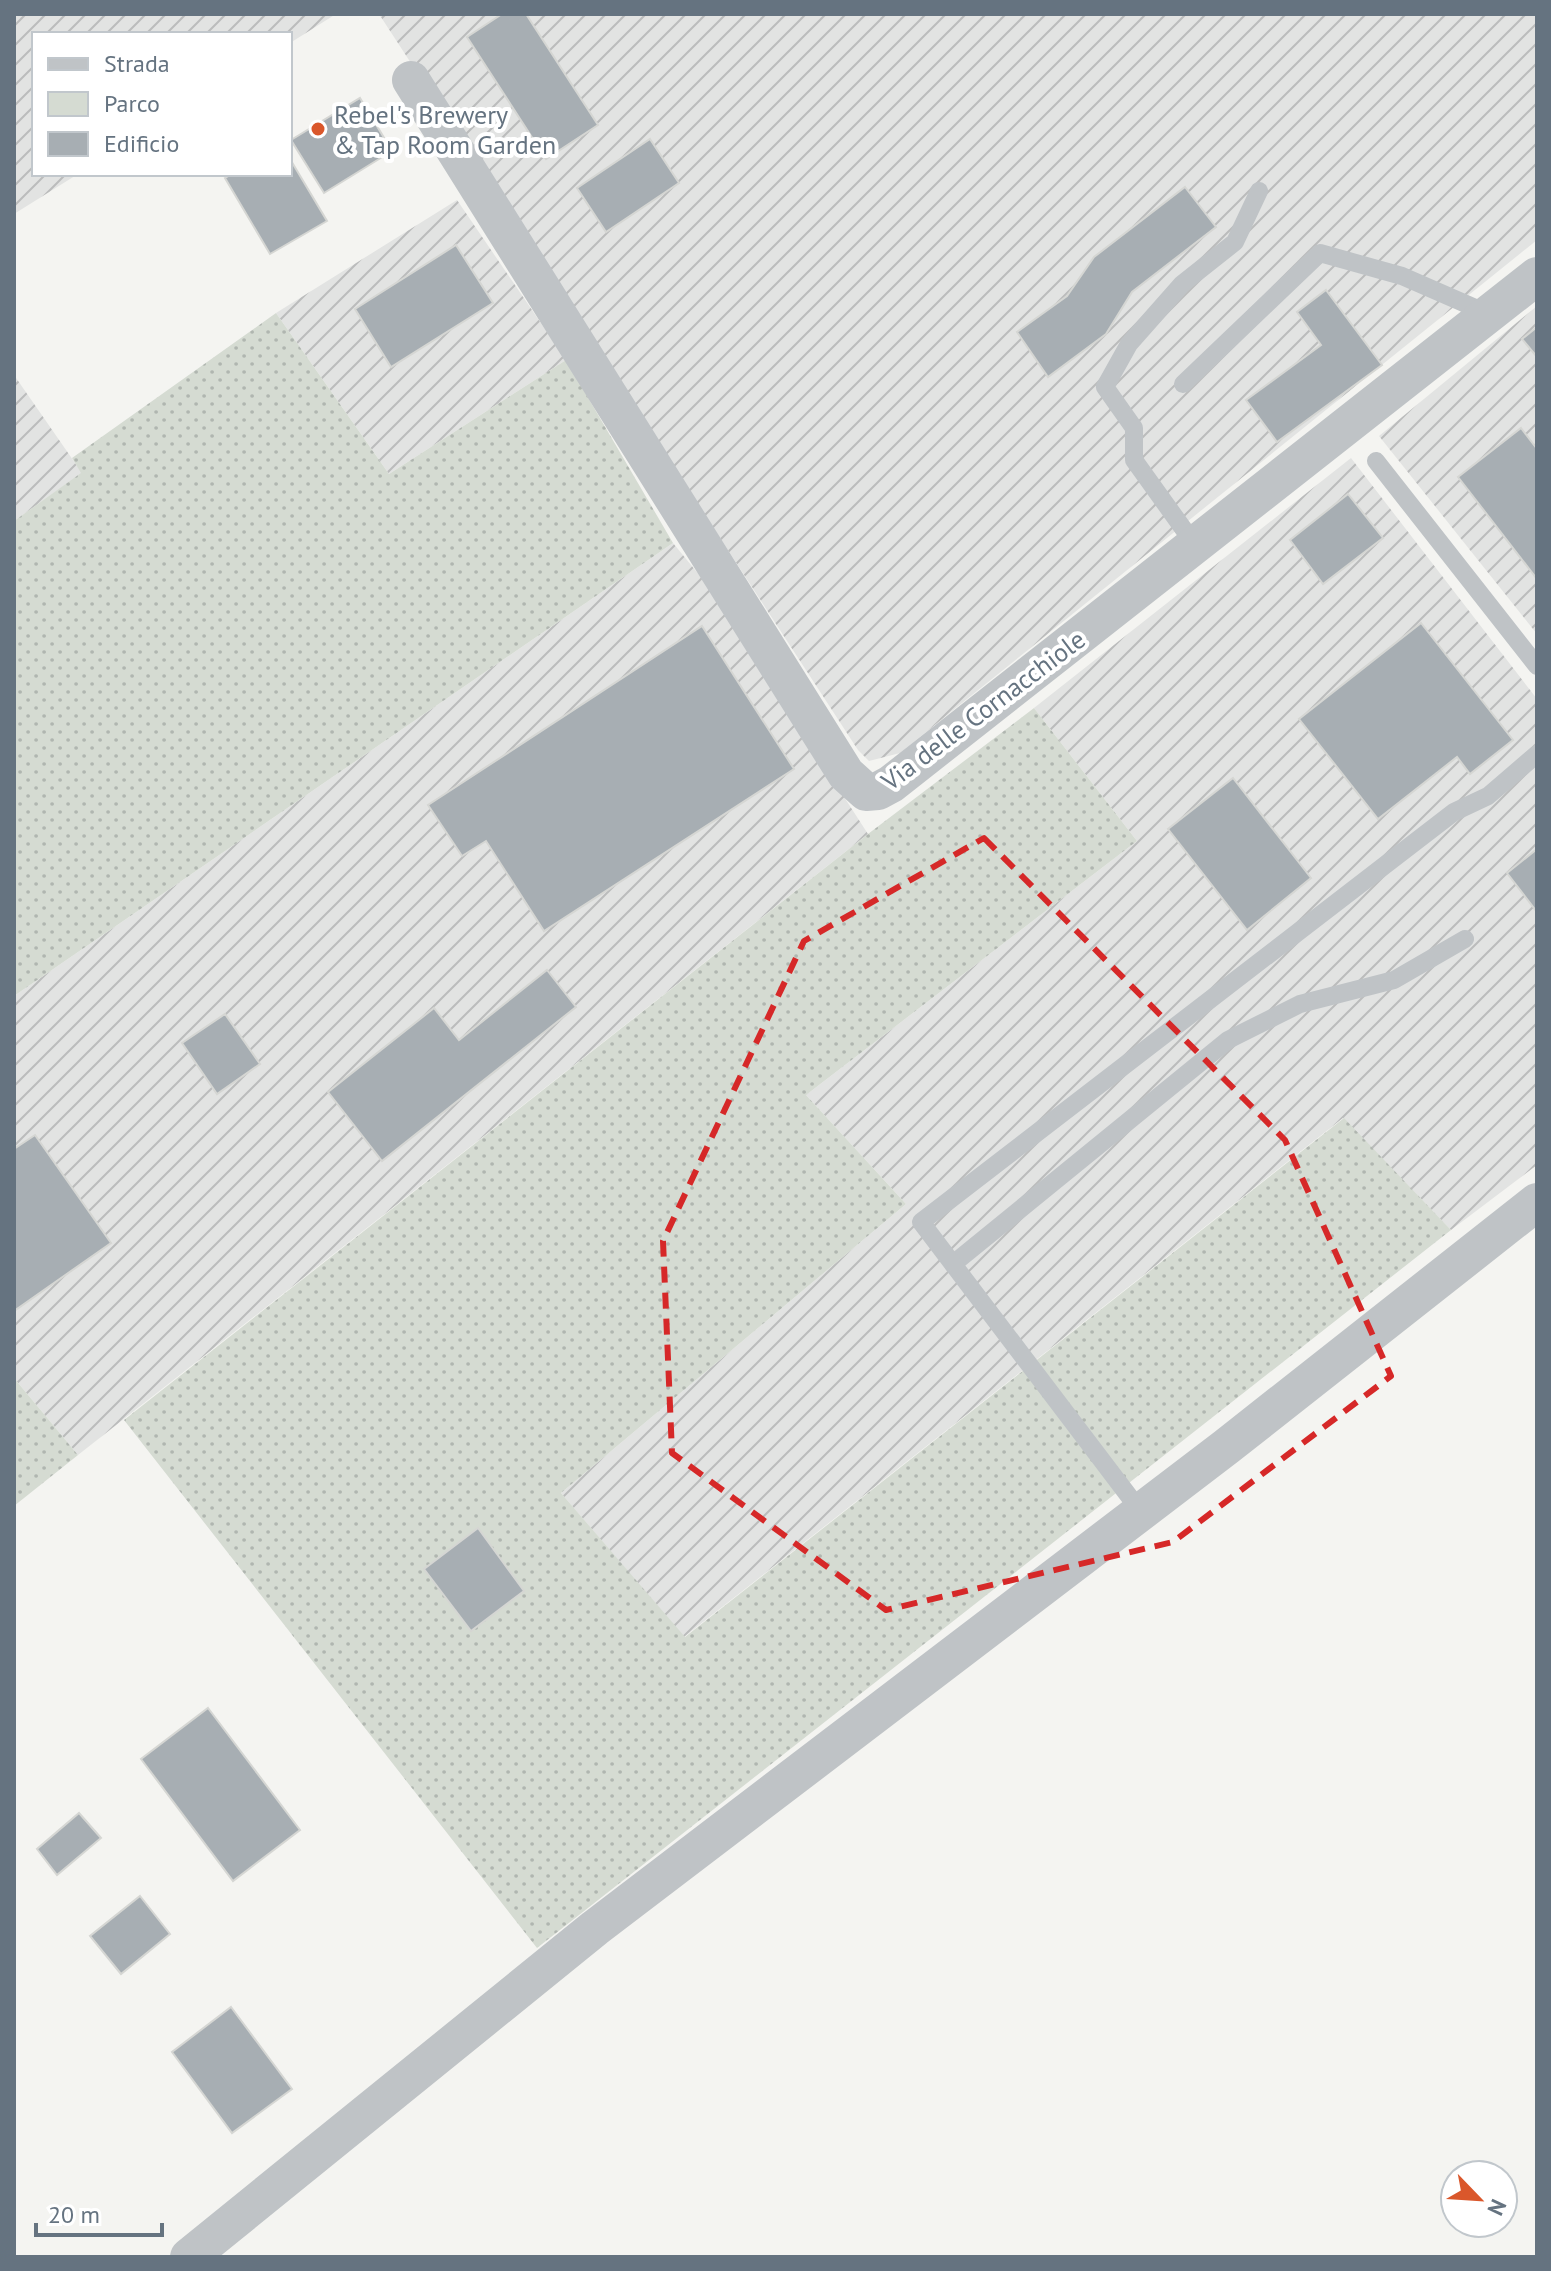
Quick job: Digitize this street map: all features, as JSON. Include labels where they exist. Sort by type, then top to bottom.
[{"type":"street","name":"Via delle Cornacchiole","points":[[411,80],[846,774],[860,789],[873,792],[891,784],[1537,276]]},
{"type":"street","points":[[189,2257],[595,1928],[1141,1512],[1537,1202]]},
{"type":"lane","points":[[1195,545],[1134,460],[1134,428],[1105,387],[1129,344],[1182,284],[1235,242],[1259,191]]},
{"type":"lane","points":[[1183,384],[1320,253],[1402,276],[1489,314]]},
{"type":"lane","points":[[1376,461],[1537,666]]},
{"type":"lane","points":[[1141,1512],[921,1222],[1454,812],[1488,796],[1537,754]]},
{"type":"lane","points":[[953,1264],[1228,1040],[1300,1004],[1394,980],[1465,939]]},
{"type":"highlighted area","points":[[984,838],[1285,1140],[1391,1376],[1173,1542],[886,1610],[672,1453],[663,1241],[804,941]]},
{"type":"shaded area","points":[[14,14],[336,14],[292,42],[292,32],[32,32],[32,176],[75,176],[14,214]]},
{"type":"shaded area","points":[[379,14],[1537,14],[1537,240],[900,753],[869,761],[858,750]]},
{"type":"shaded area","points":[[457,200],[566,360],[389,474],[276,313]]},
{"type":"shaded area","points":[[1537,306],[1537,634],[1379,436]]},
{"type":"shaded area","points":[[14,375],[82,473],[14,521]]},
{"type":"shaded area","points":[[1351,458],[1537,699],[1537,1165],[1451,1230],[1343,1118],[684,1637],[561,1493],[906,1204],[806,1095],[1137,841],[1034,708]]},
{"type":"shaded area","points":[[673,543],[705,582],[868,834],[78,1455],[14,1378],[14,996]]},
{"type":"green space","points":[[276,313],[389,474],[566,360],[673,543],[14,996],[14,521],[81,473],[72,458]]},
{"type":"green space","points":[[1034,708],[1137,841],[806,1095],[906,1204],[561,1493],[685,1637],[1344,1118],[1451,1230],[537,1948],[124,1420],[868,834]]},
{"type":"green space","points":[[14,1378],[78,1455],[14,1506]]},
{"type":"building","points":[[502,14],[526,14],[598,125],[546,159],[467,37]]},
{"type":"building","points":[[360,98],[392,151],[324,193],[292,139]]},
{"type":"building","points":[[650,139],[679,183],[606,232],[577,188]]},
{"type":"building","points":[[292,162],[327,221],[270,254],[225,178],[292,176]]},
{"type":"building","points":[[1185,187],[1216,227],[1132,292],[1106,334],[1048,377],[1017,332],[1067,296],[1094,257]]},
{"type":"building","points":[[456,245],[493,303],[391,367],[355,309]]},
{"type":"building","points":[[1326,290],[1382,365],[1277,442],[1246,400],[1321,345],[1297,312]]},
{"type":"building","points":[[1537,327],[1537,357],[1522,339]]},
{"type":"building","points":[[1521,428],[1537,449],[1537,579],[1458,477]]},
{"type":"building","points":[[1348,494],[1383,538],[1323,584],[1290,540]]},
{"type":"building","points":[[1421,623],[1513,740],[1470,774],[1457,757],[1378,819],[1299,719]]},
{"type":"building","points":[[702,626],[794,769],[544,931],[486,841],[462,856],[428,805]]},
{"type":"building","points":[[1233,778],[1311,878],[1247,930],[1168,829]]},
{"type":"building","points":[[1537,849],[1537,912],[1507,873]]},
{"type":"building","points":[[547,970],[576,1007],[382,1161],[328,1092],[434,1008],[459,1040]]},
{"type":"building","points":[[225,1014],[260,1064],[217,1094],[182,1043]]},
{"type":"building","points":[[35,1135],[111,1243],[14,1311],[14,1149]]},
{"type":"building","points":[[478,1528],[524,1591],[471,1631],[424,1569]]},
{"type":"building","points":[[208,1708],[300,1830],[233,1881],[141,1759]]},
{"type":"building","points":[[79,1813],[101,1838],[57,1875],[37,1849]]},
{"type":"building","points":[[140,1896],[170,1934],[121,1974],[90,1936]]},
{"type":"building","points":[[231,2007],[292,2089],[232,2133],[172,2052]]},
{"type":"place","name":"Rebel's Brewery & Tap Room Garden","points":[[318,129]]}]
